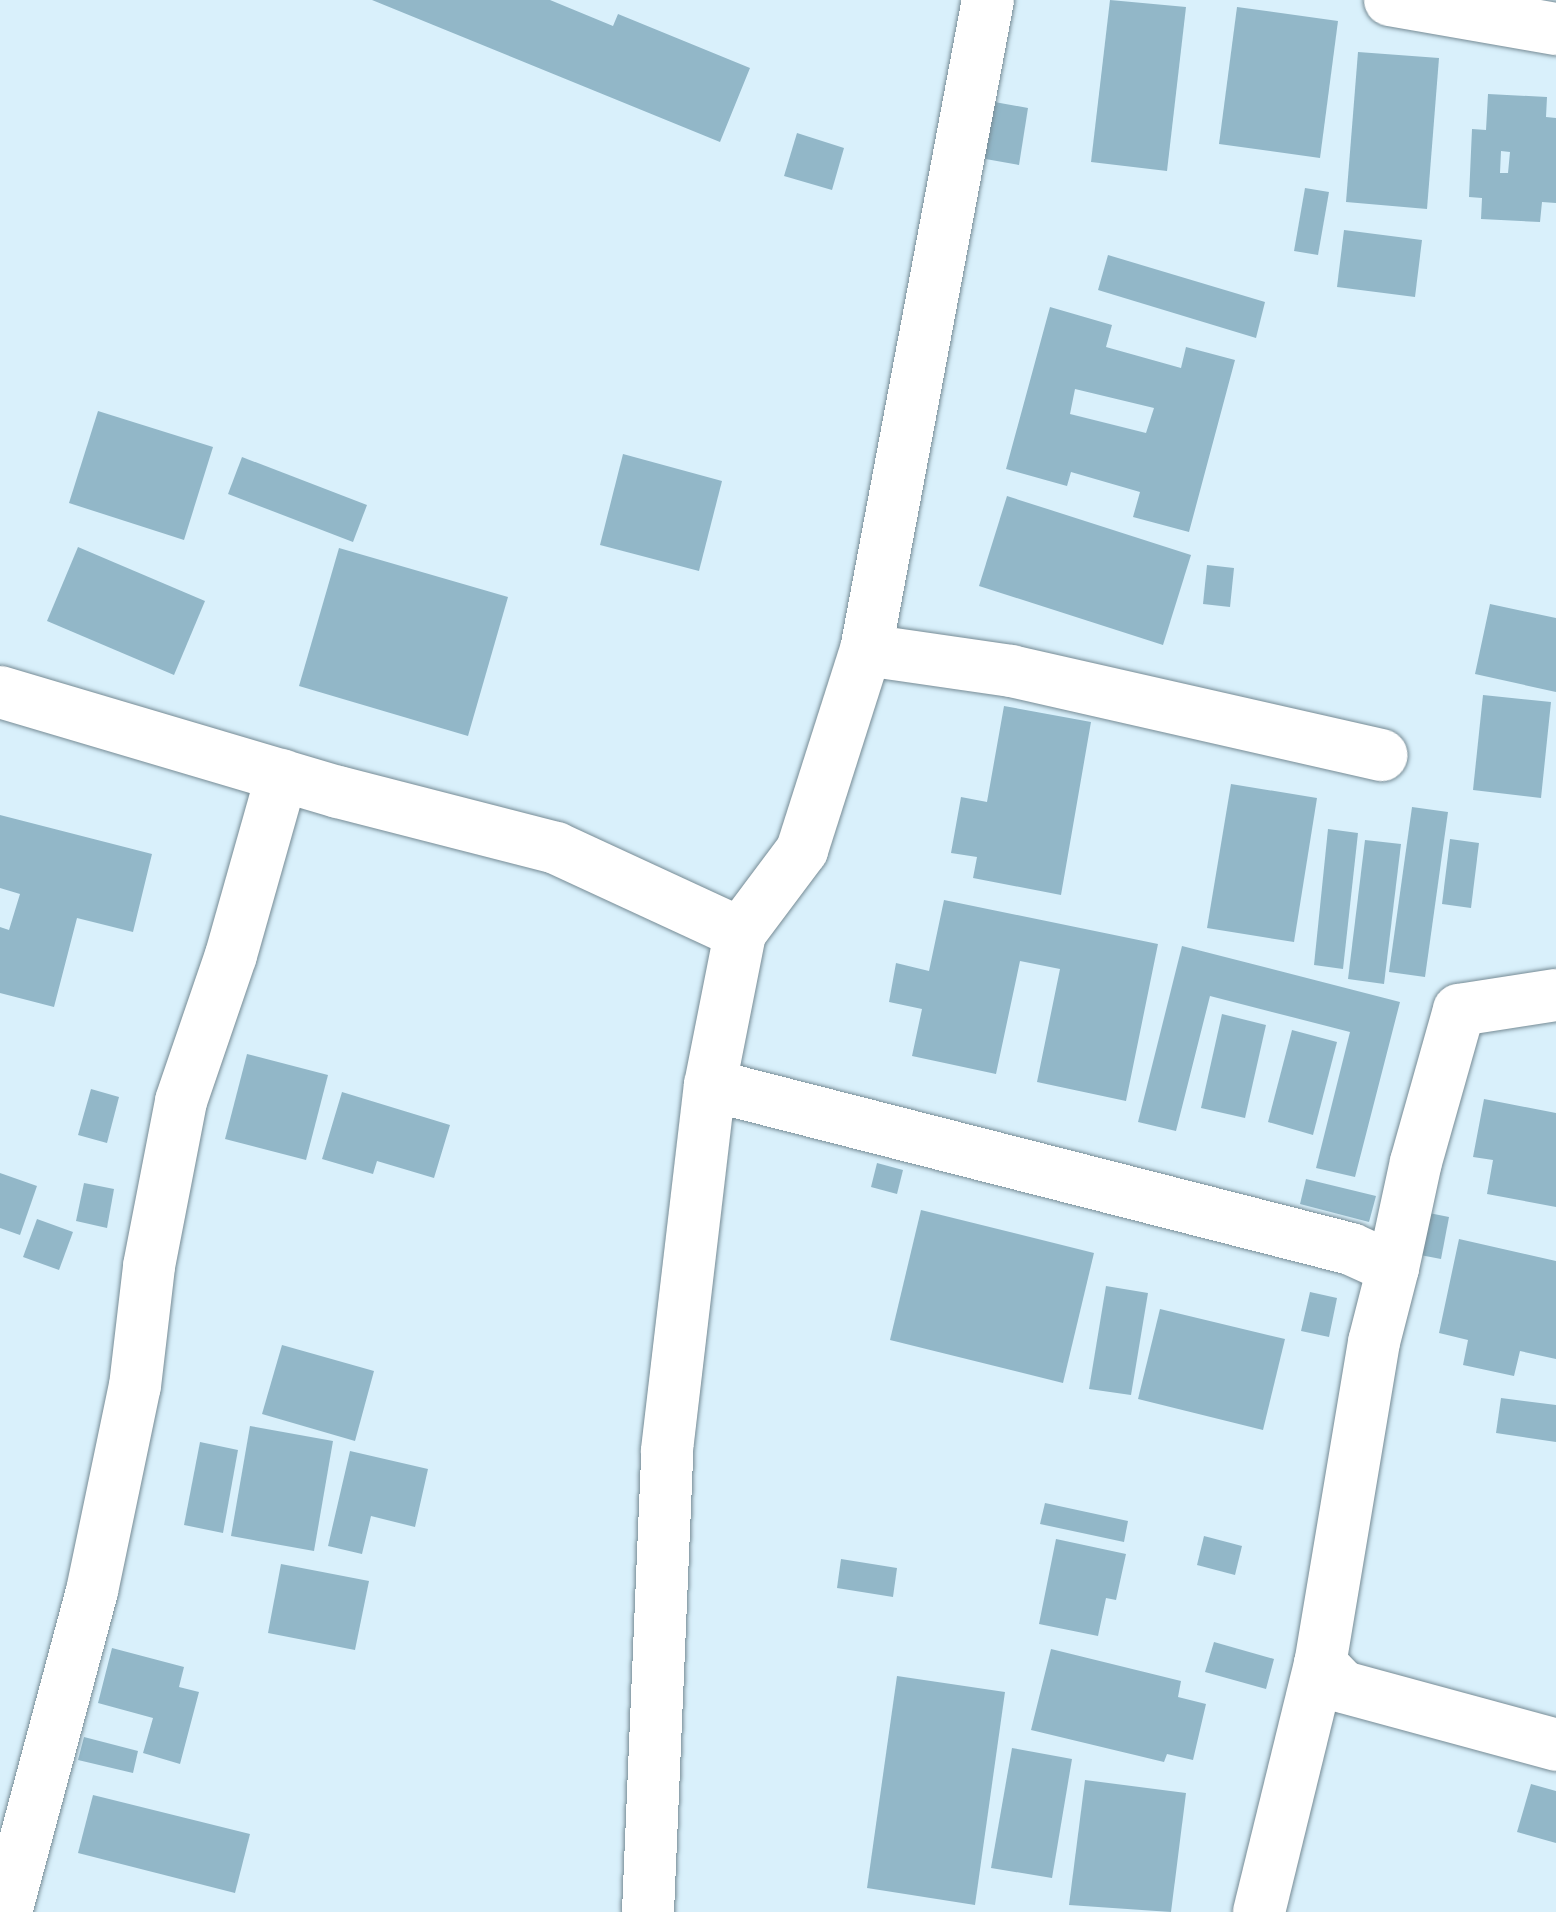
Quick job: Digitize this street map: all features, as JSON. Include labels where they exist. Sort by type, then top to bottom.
[{"type":"street","points":[[648,1912],[667,1450],[710,1085],[740,933],[802,850],[866,650],[988,0]]},
{"type":"street","points":[[1390,0],[1556,29]]},
{"type":"street","points":[[866,650],[1011,671],[1382,755]]},
{"type":"street","points":[[0,692],[282,775],[556,848],[740,933]]},
{"type":"street","points":[[6,1912],[92,1592],[135,1386],[149,1266],[181,1101],[231,955],[282,775]]},
{"type":"street","points":[[1259,1912],[1320,1662],[1374,1342],[1416,1162],[1459,1010],[1556,995]]},
{"type":"street","points":[[710,1085],[1332,1244],[1392,1268]]},
{"type":"street","points":[[1320,1662],[1343,1687],[1556,1745]]},
{"type":"building","points":[[372,0],[550,0],[613,26],[618,14],[750,68],[720,142]]},
{"type":"building","points":[[1110,0],[1186,7],[1167,171],[1091,162]]},
{"type":"building","points":[[1237,7],[1338,21],[1320,158],[1219,144]]},
{"type":"building","points":[[1358,52],[1439,58],[1427,209],[1346,202]]},
{"type":"building","points":[[1488,94],[1547,97],[1546,117],[1556,118],[1556,203],[1542,202],[1540,222],[1481,219],[1482,198],[1469,197],[1472,129],[1486,130]],"holes":[[[1501,151],[1510,152],[1508,173],[1500,173]]]},
{"type":"building","points":[[989,101],[1028,108],[1019,165],[980,158]]},
{"type":"building","points":[[797,133],[844,148],[832,190],[784,176]]},
{"type":"building","points":[[1305,188],[1329,192],[1318,255],[1294,251]]},
{"type":"building","points":[[1344,230],[1422,240],[1415,297],[1337,287]]},
{"type":"building","points":[[1108,255],[1265,302],[1256,338],[1098,290]]},
{"type":"building","points":[[1050,307],[1112,325],[1106,347],[1181,368],[1186,347],[1235,360],[1189,532],[1133,517],[1140,492],[1071,472],[1067,486],[1006,469]],"holes":[[[1075,389],[1154,408],[1146,433],[1070,414]]]},
{"type":"building","points":[[98,411],[213,447],[184,540],[69,503]]},
{"type":"building","points":[[623,454],[722,481],[699,571],[600,545]]},
{"type":"building","points":[[242,457],[367,505],[353,542],[228,494]]},
{"type":"building","points":[[1007,496],[1191,555],[1163,645],[979,586]]},
{"type":"building","points":[[78,547],[205,601],[174,675],[47,621]]},
{"type":"building","points":[[339,548],[508,597],[468,736],[299,686]]},
{"type":"building","points":[[1207,565],[1234,568],[1230,607],[1203,604]]},
{"type":"building","points":[[1490,604],[1556,618],[1556,692],[1475,674]]},
{"type":"building","points":[[1483,695],[1551,702],[1541,798],[1473,790]]},
{"type":"building","points":[[1004,706],[1091,722],[1061,895],[973,878],[977,857],[951,853],[961,797],[987,802]]},
{"type":"building","points":[[1231,784],[1317,798],[1294,942],[1207,928]]},
{"type":"building","points":[[1412,807],[1448,812],[1425,977],[1389,972]]},
{"type":"building","points":[[0,815],[152,854],[133,932],[77,918],[54,1007],[0,993],[0,927],[9,930],[20,894],[0,888]]},
{"type":"building","points":[[1328,829],[1358,833],[1343,969],[1314,965]]},
{"type":"building","points":[[1450,839],[1479,843],[1471,908],[1442,904]]},
{"type":"building","points":[[1365,840],[1401,844],[1384,984],[1348,979]]},
{"type":"building","points":[[944,900],[1158,944],[1126,1101],[1037,1082],[1060,969],[1020,961],[996,1074],[912,1056],[922,1009],[889,1002],[896,963],[929,971]]},
{"type":"building","points":[[1182,946],[1400,1002],[1355,1177],[1316,1168],[1350,1032],[1210,996],[1176,1131],[1138,1122]]},
{"type":"building","points":[[1222,1014],[1266,1025],[1245,1118],[1201,1108]]},
{"type":"building","points":[[1292,1030],[1337,1042],[1313,1135],[1268,1122]]},
{"type":"building","points":[[247,1054],[328,1075],[306,1160],[225,1139]]},
{"type":"building","points":[[91,1089],[119,1097],[107,1143],[78,1135]]},
{"type":"building","points":[[342,1092],[450,1125],[434,1178],[377,1161],[373,1174],[322,1159]]},
{"type":"building","points":[[1484,1099],[1556,1113],[1556,1207],[1487,1194],[1493,1160],[1473,1157]]},
{"type":"building","points":[[877,1163],[903,1170],[897,1194],[871,1187]]},
{"type":"building","points":[[0,1173],[37,1186],[20,1235],[0,1228]]},
{"type":"building","points":[[1306,1179],[1376,1196],[1369,1222],[1300,1204]]},
{"type":"building","points":[[84,1183],[114,1189],[107,1228],[76,1221]]},
{"type":"building","points":[[921,1210],[1094,1253],[1063,1383],[890,1340]]},
{"type":"building","points":[[1424,1212],[1449,1217],[1441,1259],[1415,1254]]},
{"type":"building","points":[[37,1219],[73,1232],[59,1270],[23,1257]]},
{"type":"building","points":[[1459,1239],[1556,1261],[1556,1359],[1520,1351],[1514,1376],[1463,1365],[1468,1340],[1439,1333]]},
{"type":"building","points":[[1106,1286],[1148,1293],[1131,1395],[1089,1389]]},
{"type":"building","points":[[1310,1292],[1337,1298],[1329,1337],[1301,1331]]},
{"type":"building","points":[[1160,1309],[1285,1339],[1263,1430],[1138,1399]]},
{"type":"building","points":[[282,1345],[374,1371],[355,1441],[262,1414]]},
{"type":"building","points":[[1501,1398],[1556,1405],[1556,1442],[1496,1433]]},
{"type":"building","points":[[250,1426],[333,1441],[314,1551],[231,1536]]},
{"type":"building","points":[[200,1442],[238,1450],[223,1533],[184,1525]]},
{"type":"building","points":[[350,1451],[428,1469],[415,1527],[371,1516],[362,1554],[328,1546]]},
{"type":"building","points":[[1045,1503],[1128,1521],[1124,1542],[1040,1524]]},
{"type":"building","points":[[1204,1536],[1242,1546],[1235,1575],[1197,1565]]},
{"type":"building","points":[[1056,1539],[1126,1554],[1116,1600],[1106,1598],[1098,1636],[1039,1624]]},
{"type":"building","points":[[841,1559],[897,1568],[893,1597],[837,1588]]},
{"type":"building","points":[[281,1564],[369,1581],[355,1650],[268,1633]]},
{"type":"building","points":[[1214,1642],[1274,1659],[1266,1689],[1205,1672]]},
{"type":"building","points":[[112,1648],[184,1667],[179,1687],[199,1692],[180,1764],[143,1753],[153,1718],[98,1703]]},
{"type":"building","points":[[1051,1649],[1181,1681],[1178,1697],[1206,1704],[1193,1760],[1167,1754],[1164,1762],[1031,1730]]},
{"type":"building","points":[[897,1676],[1005,1692],[975,1905],[867,1888]]},
{"type":"building","points":[[84,1737],[138,1751],[133,1773],[78,1760]]},
{"type":"building","points":[[1012,1748],[1072,1759],[1052,1878],[991,1868]]},
{"type":"building","points":[[1085,1780],[1186,1793],[1171,1912],[1069,1905]]},
{"type":"building","points":[[1531,1784],[1556,1791],[1556,1843],[1517,1832]]},
{"type":"building","points":[[93,1795],[250,1834],[235,1893],[78,1853]]}]
